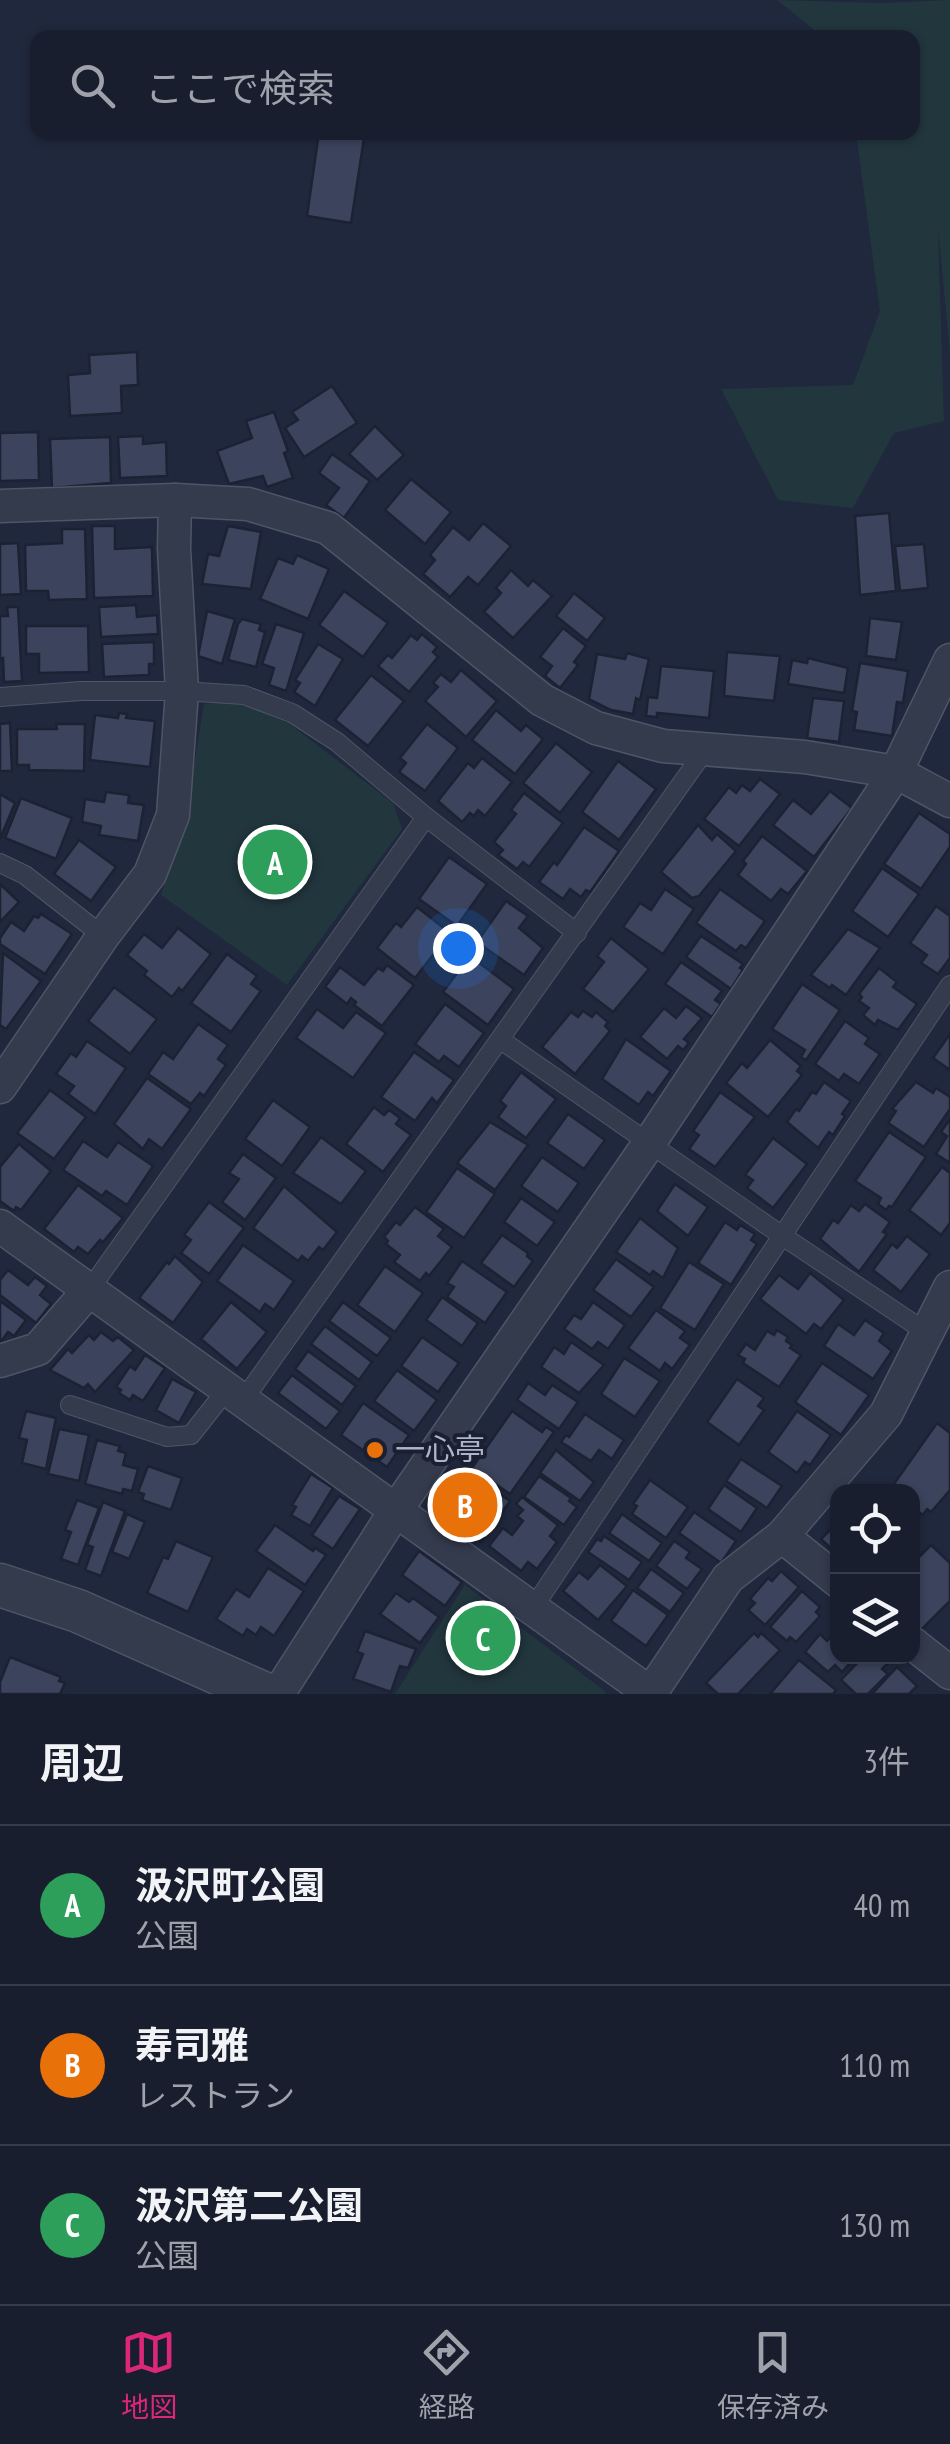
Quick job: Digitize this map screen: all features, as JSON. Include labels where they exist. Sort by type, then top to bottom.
[{"type":"street","points":[[0,506],[175,500],[248,504],[328,528],[542,700],[596,728],[664,746],[806,757],[896,772],[950,801]]},
{"type":"street","points":[[0,1086],[150,874],[173,814],[182,691],[175,500]]},
{"type":"street","points":[[278,1694],[396,1510],[650,1142],[896,772],[950,660]]},
{"type":"street","points":[[0,1226],[650,1694],[728,1578],[782,1536],[886,1414],[950,1287]]},
{"type":"street","points":[[0,1361],[38,1350],[90,1289]]},
{"type":"street","points":[[782,1536],[830,1575]]},
{"type":"street","points":[[0,1585],[78,1611],[265,1694]]},
{"type":"street","points":[[920,1650],[950,1676],[936,1694]]},
{"type":"lane","points":[[0,697],[81,691],[182,691],[244,695],[292,713],[337,742],[426,817],[576,933]]},
{"type":"lane","points":[[70,1405],[168,1438],[191,1435],[236,1394],[502,1040],[706,749]]},
{"type":"lane","points":[[90,1289],[426,817]]},
{"type":"lane","points":[[0,863],[25,875],[103,936]]},
{"type":"lane","points":[[533,1608],[950,985]]},
{"type":"lane","points":[[502,1040],[784,1238],[929,1334]]},
{"type":"shaded area","points":[[777,0],[950,0],[950,353],[938,228],[944,421],[894,433],[853,508],[778,500],[721,389],[853,385],[880,311],[857,140],[920,140],[920,30],[814,30]]},
{"type":"shaded area","points":[[240,701],[279,716],[393,803],[402,829],[287,985],[161,895],[186,816],[204,704]]},
{"type":"shaded area","points":[[465,1585],[606,1692],[605,1694],[395,1694]]},
{"type":"building","points":[[318,140],[364,140],[351,223],[307,216]]},
{"type":"building","points":[[137,352],[138,385],[121,386],[122,413],[70,416],[68,375],[90,373],[89,355]]},
{"type":"building","points":[[332,386],[357,423],[304,457],[285,428],[298,420],[292,412]]},
{"type":"building","points":[[274,412],[293,478],[267,487],[263,476],[229,484],[217,451],[252,438],[246,421]]},
{"type":"building","points":[[375,426],[404,455],[377,480],[349,454]]},
{"type":"building","points":[[38,432],[39,480],[0,481],[0,433]]},
{"type":"building","points":[[143,436],[143,444],[166,442],[167,476],[120,478],[118,437]]},
{"type":"building","points":[[110,437],[111,483],[52,488],[50,439]]},
{"type":"building","points":[[332,454],[370,481],[344,518],[326,505],[339,488],[319,473]]},
{"type":"building","points":[[411,479],[451,512],[425,544],[385,510]]},
{"type":"building","points":[[889,513],[896,591],[860,595],[855,516]]},
{"type":"building","points":[[483,523],[511,546],[478,585],[468,577],[450,597],[423,574],[435,560],[430,555],[453,527],[469,540]]},
{"type":"building","points":[[92,526],[115,526],[115,549],[152,547],[153,596],[94,598]]},
{"type":"building","points":[[228,526],[261,532],[251,589],[202,584],[208,554],[219,556]]},
{"type":"building","points":[[62,529],[85,529],[87,599],[49,600],[48,591],[26,591],[25,545],[62,543]]},
{"type":"building","points":[[18,543],[21,594],[0,595],[0,544]]},
{"type":"building","points":[[924,544],[928,588],[900,591],[895,546]]},
{"type":"building","points":[[297,555],[329,569],[308,619],[260,599],[278,558],[293,564]]},
{"type":"building","points":[[511,570],[528,586],[533,580],[552,596],[513,638],[484,612],[501,593],[496,588]]},
{"type":"building","points":[[344,591],[388,623],[363,657],[319,625]]},
{"type":"building","points":[[574,593],[605,618],[587,641],[556,616]]},
{"type":"building","points":[[136,605],[137,617],[157,615],[158,634],[101,637],[99,607]]},
{"type":"building","points":[[7,607],[18,607],[22,681],[4,682],[0,616],[8,616]]},
{"type":"building","points":[[207,611],[235,619],[222,664],[198,656]]},
{"type":"building","points":[[870,618],[902,622],[896,660],[866,656]]},
{"type":"building","points":[[242,619],[261,624],[259,630],[265,632],[256,667],[228,660]]},
{"type":"building","points":[[276,624],[304,633],[286,691],[269,685],[274,668],[262,664]]},
{"type":"building","points":[[26,626],[88,626],[89,672],[39,673],[39,654],[26,654]]},
{"type":"building","points":[[563,628],[586,646],[574,662],[578,665],[560,688],[545,676],[552,666],[540,657]]},
{"type":"building","points":[[422,634],[437,647],[433,652],[438,657],[409,692],[378,666],[388,655],[392,658],[411,635],[417,640]]},
{"type":"building","points":[[154,642],[154,664],[149,664],[149,675],[104,677],[102,644]]},
{"type":"building","points":[[318,644],[343,659],[315,706],[294,692],[300,683],[295,680]]},
{"type":"building","points":[[727,652],[780,656],[774,701],[724,696]]},
{"type":"building","points":[[627,653],[649,659],[633,714],[611,710],[589,699],[597,654],[625,659]]},
{"type":"building","points":[[808,658],[848,668],[844,693],[788,684],[792,660],[807,663]]},
{"type":"building","points":[[860,663],[908,671],[903,703],[897,702],[892,736],[854,730],[857,712],[852,711]]},
{"type":"building","points":[[661,666],[714,671],[709,718],[657,713],[657,717],[646,716],[648,697],[657,698]]},
{"type":"building","points":[[461,670],[497,701],[466,737],[425,701],[438,687],[433,683],[441,674],[451,682]]},
{"type":"building","points":[[371,675],[404,701],[368,746],[335,720]]},
{"type":"building","points":[[813,698],[844,701],[839,742],[807,738]]},
{"type":"building","points":[[496,710],[521,731],[526,725],[543,739],[515,774],[472,740]]},
{"type":"building","points":[[119,713],[127,714],[126,718],[155,721],[150,767],[90,760],[95,715],[118,718]]},
{"type":"building","points":[[10,723],[12,771],[0,771],[0,724]]},
{"type":"building","points":[[56,724],[85,724],[84,771],[29,770],[29,765],[17,765],[17,729],[57,729]]},
{"type":"building","points":[[427,724],[458,748],[425,791],[399,772],[406,763],[400,758]]},
{"type":"building","points":[[556,743],[592,772],[560,813],[523,783]]},
{"type":"building","points":[[482,758],[512,782],[485,816],[478,810],[462,822],[438,801],[468,763],[474,768]]},
{"type":"building","points":[[618,761],[656,789],[619,840],[582,812]]},
{"type":"building","points":[[760,779],[780,794],[739,846],[704,819],[729,787],[736,793],[742,785],[750,791]]},
{"type":"building","points":[[830,791],[852,808],[814,857],[773,825],[793,800],[811,814]]},
{"type":"building","points":[[106,792],[129,795],[128,803],[144,805],[138,841],[99,835],[101,826],[82,822],[85,799],[104,802]]},
{"type":"building","points":[[524,793],[563,823],[529,867],[523,862],[517,869],[498,855],[503,850],[494,842],[516,814],[511,810]]},
{"type":"building","points":[[0,794],[15,803],[0,839]]},
{"type":"building","points":[[21,798],[72,818],[56,859],[5,838]]},
{"type":"building","points":[[919,813],[950,834],[950,847],[921,889],[884,864]]},
{"type":"building","points":[[698,825],[712,840],[717,834],[736,851],[699,896],[692,898],[661,872]]},
{"type":"building","points":[[584,827],[619,851],[590,892],[586,890],[581,897],[570,889],[563,899],[539,882],[554,862],[557,865]]},
{"type":"building","points":[[762,836],[807,871],[788,894],[781,889],[771,901],[738,875],[746,864],[743,861]]},
{"type":"building","points":[[79,840],[116,867],[91,901],[54,874]]},
{"type":"building","points":[[449,857],[487,884],[457,926],[419,899]]},
{"type":"building","points":[[882,868],[919,894],[888,937],[852,911]]},
{"type":"building","points":[[0,884],[19,902],[0,922]]},
{"type":"building","points":[[665,889],[694,909],[663,954],[623,927],[640,903],[651,910]]},
{"type":"building","points":[[720,889],[765,921],[746,948],[741,945],[736,951],[696,923]]},
{"type":"building","points":[[506,901],[528,916],[519,928],[543,948],[524,975],[477,942]]},
{"type":"building","points":[[936,906],[950,916],[950,958],[938,974],[921,963],[927,955],[910,943]]},
{"type":"building","points":[[417,907],[450,933],[415,978],[377,948],[396,923],[401,927]]},
{"type":"building","points":[[41,914],[72,934],[45,974],[0,944],[11,922],[24,931],[34,916],[38,918]]},
{"type":"building","points":[[178,928],[211,954],[182,991],[179,988],[172,997],[144,975],[147,971],[127,955],[144,934],[162,948]]},
{"type":"building","points":[[848,929],[880,948],[846,995],[811,975]]},
{"type":"building","points":[[701,936],[743,964],[731,989],[686,957]]},
{"type":"building","points":[[611,938],[649,969],[613,1012],[583,989],[604,962],[597,956]]},
{"type":"building","points":[[3,953],[41,981],[6,1029],[0,1025]]},
{"type":"building","points":[[227,954],[257,976],[251,984],[261,991],[231,1032],[191,1003]]},
{"type":"building","points":[[470,956],[514,989],[488,1025],[443,992]]},
{"type":"building","points":[[681,962],[722,991],[715,1000],[721,1004],[712,1017],[665,984]]},
{"type":"building","points":[[387,965],[414,985],[382,1026],[354,1005],[356,1002],[351,998],[347,1004],[325,987],[340,967],[364,985],[378,968],[383,971]]},
{"type":"building","points":[[879,968],[897,982],[893,987],[917,1004],[898,1030],[878,1020],[875,1025],[863,1015],[869,1008],[859,1001],[859,994]]},
{"type":"building","points":[[802,984],[840,1010],[806,1060],[801,1057],[805,1050],[772,1029]]},
{"type":"building","points":[[114,987],[157,1019],[130,1054],[88,1021]]},
{"type":"building","points":[[445,1004],[484,1033],[459,1067],[444,1056],[439,1062],[415,1044]]},
{"type":"building","points":[[686,1006],[702,1018],[684,1039],[689,1043],[683,1050],[678,1046],[667,1059],[640,1037],[664,1008],[676,1018]]},
{"type":"building","points":[[317,1009],[343,1028],[356,1012],[386,1033],[353,1078],[296,1038]]},
{"type":"building","points":[[583,1011],[592,1017],[596,1012],[608,1022],[605,1026],[610,1031],[575,1074],[542,1047],[571,1012],[578,1017]]},
{"type":"building","points":[[845,1021],[869,1038],[865,1044],[880,1054],[859,1084],[844,1074],[839,1081],[815,1064]]},
{"type":"building","points":[[198,1024],[228,1045],[218,1059],[226,1065],[204,1096],[200,1093],[191,1104],[148,1074],[163,1052],[173,1059]]},
{"type":"building","points":[[950,1034],[950,1070],[933,1058]]},
{"type":"building","points":[[626,1039],[671,1071],[653,1096],[648,1092],[639,1105],[602,1079]]},
{"type":"building","points":[[770,1040],[801,1066],[797,1071],[802,1075],[768,1117],[726,1083],[742,1063],[747,1068]]},
{"type":"building","points":[[87,1041],[126,1068],[95,1114],[68,1094],[74,1086],[56,1074],[71,1053],[76,1057]]},
{"type":"building","points":[[414,1052],[454,1080],[437,1103],[432,1098],[415,1121],[381,1097]]},
{"type":"building","points":[[521,1072],[556,1099],[526,1138],[498,1117],[506,1106],[500,1101]]},
{"type":"building","points":[[147,1078],[191,1109],[162,1149],[149,1139],[143,1149],[114,1124]]},
{"type":"building","points":[[824,1082],[851,1101],[833,1135],[829,1132],[818,1148],[787,1122]]},
{"type":"building","points":[[916,1082],[933,1093],[936,1088],[950,1097],[950,1109],[924,1147],[888,1123],[896,1111],[892,1109]]},
{"type":"building","points":[[50,1090],[86,1117],[54,1159],[17,1133]]},
{"type":"building","points":[[720,1092],[755,1117],[715,1167],[689,1149],[699,1135],[693,1131]]},
{"type":"building","points":[[273,1100],[310,1127],[282,1166],[245,1139]]},
{"type":"building","points":[[374,1107],[384,1115],[389,1110],[400,1118],[396,1124],[411,1135],[383,1172],[346,1144]]},
{"type":"building","points":[[568,1114],[605,1140],[584,1169],[547,1143]]},
{"type":"building","points":[[950,1119],[950,1163],[936,1154],[947,1136],[941,1132]]},
{"type":"building","points":[[490,1122],[528,1145],[495,1190],[457,1163]]},
{"type":"building","points":[[889,1132],[926,1157],[886,1210],[878,1204],[881,1198],[855,1181]]},
{"type":"building","points":[[321,1137],[366,1171],[341,1204],[293,1173]]},
{"type":"building","points":[[773,1138],[807,1164],[773,1208],[747,1188],[753,1180],[745,1175]]},
{"type":"building","points":[[83,1141],[107,1157],[118,1142],[153,1166],[127,1205],[106,1191],[102,1196],[63,1170]]},
{"type":"building","points":[[19,1144],[51,1171],[21,1210],[16,1207],[14,1211],[0,1201],[0,1167]]},
{"type":"building","points":[[243,1154],[276,1178],[245,1220],[222,1202],[239,1179],[229,1173]]},
{"type":"building","points":[[542,1157],[579,1183],[558,1212],[521,1186]]},
{"type":"building","points":[[942,1167],[950,1173],[950,1223],[941,1235],[909,1210]]},
{"type":"building","points":[[457,1168],[495,1194],[464,1238],[426,1212]]},
{"type":"building","points":[[675,1184],[708,1207],[688,1236],[657,1211]]},
{"type":"building","points":[[78,1185],[123,1218],[88,1254],[78,1247],[74,1252],[44,1229]]},
{"type":"building","points":[[284,1186],[337,1232],[308,1261],[302,1256],[298,1261],[253,1228]]},
{"type":"building","points":[[521,1198],[555,1222],[537,1246],[504,1222]]},
{"type":"building","points":[[209,1202],[244,1228],[209,1274],[181,1253],[191,1240],[184,1235]]},
{"type":"building","points":[[865,1204],[890,1222],[883,1232],[887,1234],[859,1272],[820,1239],[833,1220],[838,1223],[851,1205],[859,1211]]},
{"type":"building","points":[[415,1207],[444,1229],[438,1236],[452,1247],[429,1276],[426,1273],[420,1281],[394,1262],[400,1255],[386,1244],[384,1237]]},
{"type":"building","points":[[640,1218],[678,1248],[663,1278],[653,1271],[650,1275],[616,1252]]},
{"type":"building","points":[[725,1222],[755,1234],[751,1240],[757,1244],[731,1285],[698,1263]]},
{"type":"building","points":[[502,1235],[533,1261],[514,1287],[481,1263]]},
{"type":"building","points":[[907,1236],[930,1254],[901,1292],[873,1270],[892,1244],[897,1248]]},
{"type":"building","points":[[243,1245],[294,1281],[274,1310],[265,1304],[260,1312],[217,1281]]},
{"type":"building","points":[[175,1256],[203,1282],[173,1323],[139,1298]]},
{"type":"building","points":[[616,1259],[654,1287],[631,1317],[593,1290]]},
{"type":"building","points":[[462,1261],[507,1292],[485,1323],[447,1297],[454,1287],[447,1283]]},
{"type":"building","points":[[689,1262],[724,1284],[695,1330],[660,1308]]},
{"type":"building","points":[[385,1266],[423,1293],[395,1332],[357,1305]]},
{"type":"building","points":[[8,1270],[28,1285],[35,1277],[47,1286],[40,1295],[51,1304],[36,1323],[0,1295],[0,1280]]},
{"type":"building","points":[[810,1273],[844,1300],[821,1329],[814,1324],[806,1334],[760,1299],[779,1275],[798,1289]]},
{"type":"building","points":[[442,1297],[478,1323],[462,1346],[426,1320]]},
{"type":"building","points":[[0,1301],[26,1320],[14,1336],[8,1332],[0,1343]]},
{"type":"building","points":[[231,1302],[267,1332],[237,1369],[201,1339]]},
{"type":"building","points":[[343,1302],[391,1338],[377,1356],[329,1321]]},
{"type":"building","points":[[593,1302],[625,1325],[608,1349],[598,1342],[592,1349],[564,1329],[574,1315],[581,1319]]},
{"type":"building","points":[[656,1310],[685,1331],[680,1338],[690,1345],[672,1369],[665,1363],[660,1371],[628,1348]]},
{"type":"building","points":[[865,1320],[884,1333],[879,1341],[892,1351],[873,1379],[824,1346],[838,1324],[854,1335]]},
{"type":"building","points":[[325,1326],[372,1362],[359,1380],[311,1344]]},
{"type":"building","points":[[777,1330],[788,1337],[790,1348],[801,1355],[779,1387],[743,1363],[745,1359],[738,1355],[746,1344],[755,1350],[767,1331],[774,1335]]},
{"type":"building","points":[[101,1332],[113,1341],[118,1337],[134,1350],[95,1392],[88,1384],[84,1388],[50,1370],[68,1349],[72,1353],[89,1335],[94,1340]]},
{"type":"building","points":[[422,1337],[459,1363],[438,1392],[401,1366]]},
{"type":"building","points":[[571,1342],[604,1365],[579,1393],[541,1367],[554,1347],[564,1354]]},
{"type":"building","points":[[308,1351],[356,1386],[342,1405],[295,1369]]},
{"type":"building","points":[[145,1355],[165,1368],[143,1401],[133,1395],[130,1400],[116,1387],[130,1366],[135,1370]]},
{"type":"building","points":[[624,1358],[660,1381],[635,1417],[601,1394]]},
{"type":"building","points":[[822,1363],[869,1395],[841,1435],[795,1402]]},
{"type":"building","points":[[397,1370],[437,1400],[414,1431],[374,1401]]},
{"type":"building","points":[[292,1375],[340,1411],[326,1429],[278,1393]]},
{"type":"building","points":[[172,1379],[196,1392],[179,1423],[156,1410]]},
{"type":"building","points":[[737,1379],[764,1398],[758,1406],[764,1410],[739,1445],[707,1422]]},
{"type":"building","points":[[528,1383],[545,1395],[552,1385],[578,1402],[559,1429],[517,1400]]},
{"type":"building","points":[[363,1403],[409,1435],[387,1467],[341,1435]]},
{"type":"building","points":[[26,1411],[56,1418],[46,1469],[22,1463],[27,1440],[19,1438]]},
{"type":"building","points":[[512,1411],[542,1432],[546,1427],[554,1432],[510,1494],[472,1468]]},
{"type":"building","points":[[797,1411],[831,1435],[810,1465],[805,1462],[797,1473],[768,1452]]},
{"type":"building","points":[[585,1414],[624,1440],[612,1459],[599,1450],[591,1461],[561,1442]]},
{"type":"building","points":[[937,1423],[950,1433],[950,1490],[931,1512],[927,1509],[923,1515],[920,1513],[920,1484],[894,1484]]},
{"type":"building","points":[[59,1429],[89,1435],[79,1481],[48,1474]]},
{"type":"building","points":[[97,1440],[120,1446],[118,1451],[126,1453],[123,1465],[138,1469],[132,1491],[123,1489],[122,1494],[85,1484]]},
{"type":"building","points":[[556,1450],[594,1482],[580,1501],[540,1473]]},
{"type":"building","points":[[741,1459],[782,1486],[767,1508],[726,1481]]},
{"type":"building","points":[[148,1466],[182,1478],[171,1510],[142,1500],[144,1494],[138,1492]]},
{"type":"building","points":[[468,1473],[510,1501],[481,1542],[440,1514]]},
{"type":"building","points":[[311,1474],[333,1488],[310,1526],[291,1515],[296,1507],[292,1505]]},
{"type":"building","points":[[539,1476],[571,1498],[569,1501],[577,1507],[564,1525],[524,1497]]},
{"type":"building","points":[[650,1480],[688,1507],[666,1538],[632,1514],[637,1506],[633,1504]]},
{"type":"building","points":[[724,1485],[757,1508],[741,1532],[708,1509]]},
{"type":"building","points":[[339,1496],[360,1509],[333,1549],[312,1535]]},
{"type":"building","points":[[522,1497],[558,1525],[550,1536],[557,1542],[537,1569],[528,1562],[521,1571],[489,1546],[503,1528],[512,1535],[523,1521],[517,1516],[523,1510],[516,1504]]},
{"type":"building","points":[[77,1500],[99,1508],[78,1565],[61,1559],[71,1532],[65,1530]]},
{"type":"building","points":[[103,1502],[125,1511],[101,1576],[85,1570],[93,1547],[87,1545]]},
{"type":"building","points":[[694,1512],[736,1541],[721,1563],[679,1533]]},
{"type":"building","points":[[127,1514],[145,1522],[129,1559],[112,1552]]},
{"type":"building","points":[[622,1514],[662,1543],[649,1561],[609,1533]]},
{"type":"building","points":[[275,1525],[313,1551],[315,1548],[326,1555],[305,1585],[256,1551]]},
{"type":"building","points":[[830,1530],[830,1547],[821,1539]]},
{"type":"building","points":[[604,1536],[642,1562],[629,1580],[588,1552]]},
{"type":"building","points":[[176,1541],[213,1557],[188,1612],[147,1593],[163,1557],[168,1559]]},
{"type":"building","points":[[674,1541],[690,1552],[686,1558],[702,1569],[687,1589],[656,1566]]},
{"type":"building","points":[[931,1545],[950,1563],[950,1601],[920,1631],[920,1574],[920,1556]]},
{"type":"building","points":[[419,1551],[462,1582],[445,1606],[402,1575]]},
{"type":"building","points":[[600,1565],[627,1586],[598,1620],[563,1591],[579,1572],[588,1579]]},
{"type":"building","points":[[268,1568],[304,1591],[274,1636],[261,1627],[256,1635],[247,1629],[243,1636],[216,1619],[236,1589],[249,1597]]},
{"type":"building","points":[[651,1569],[684,1593],[670,1612],[637,1588]]},
{"type":"building","points":[[781,1571],[799,1587],[765,1625],[748,1610],[755,1603],[750,1599],[768,1578],[772,1581]]},
{"type":"building","points":[[633,1590],[668,1615],[646,1646],[611,1621]]},
{"type":"building","points":[[802,1591],[820,1607],[816,1612],[820,1616],[796,1642],[790,1637],[787,1641],[770,1627]]},
{"type":"building","points":[[396,1593],[409,1602],[413,1598],[439,1617],[420,1643],[380,1614]]},
{"type":"building","points":[[365,1631],[416,1649],[408,1668],[400,1666],[391,1692],[353,1679],[363,1654],[357,1652]]},
{"type":"building","points":[[754,1633],[758,1637],[761,1633],[780,1650],[738,1694],[718,1694],[706,1683]]},
{"type":"building","points":[[820,1634],[827,1641],[830,1638],[830,1664],[849,1664],[842,1672],[835,1665],[828,1672],[805,1652]]},
{"type":"building","points":[[10,1657],[61,1677],[59,1681],[65,1683],[60,1694],[0,1694],[0,1682]]},
{"type":"building","points":[[799,1660],[836,1690],[833,1694],[770,1694]]},
{"type":"building","points":[[856,1664],[887,1664],[882,1669],[888,1674],[868,1694],[856,1694],[841,1680]]},
{"type":"building","points":[[897,1667],[917,1686],[909,1694],[872,1694]]},
{"type":"place","name":"汲沢町公園","points":[[275,862]]},
{"type":"place","name":"一心亭","points":[[375,1450]]},
{"type":"place","name":"寿司雅","points":[[465,1505]]},
{"type":"place","name":"汲沢第二公園","points":[[483,1638]]}]
